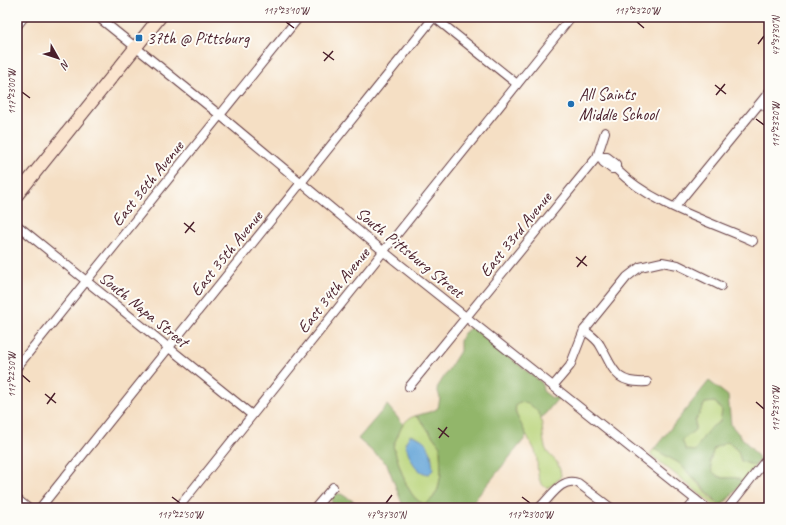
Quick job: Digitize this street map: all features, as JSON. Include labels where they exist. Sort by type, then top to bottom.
[{"type":"street","points":[[17,26],[24,17]]},
{"type":"street","name":"South Pittsburg Street","points":[[98,17],[221,116],[383,251],[706,508]]},
{"type":"street","points":[[17,195],[160,17]]},
{"type":"street","name":"East 36th Avenue","points":[[17,367],[221,116],[299,17]]},
{"type":"street","points":[[434,17],[517,84]]},
{"type":"street","name":"East 35th Avenue","points":[[40,508],[302,184],[434,17]]},
{"type":"street","name":"East 34th Avenue","points":[[178,508],[571,17]]},
{"type":"street","points":[[675,207],[769,92]]},
{"type":"street","points":[[761,103],[769,109]]},
{"type":"street","name":"East 33rd Avenue","points":[[409,387],[600,156],[605,132]]},
{"type":"street","points":[[600,156],[605,163],[612,169],[616,169],[627,181],[653,197],[752,241]]},
{"type":"street","name":"South Napa Street","points":[[17,225],[252,415]]},
{"type":"street","points":[[553,386],[570,366],[584,330],[627,277],[640,267],[662,262],[678,265],[721,286]]},
{"type":"street","points":[[584,330],[600,343],[615,374],[624,380],[634,383],[647,382]]},
{"type":"street","points":[[728,508],[769,456]]},
{"type":"street","points":[[539,508],[562,485],[572,481],[578,483],[611,508]]},
{"type":"street","points":[[315,508],[333,487]]},
{"type":"street","points":[[17,499],[28,508]]},
{"type":"street","points":[[689,508],[696,500]]},
{"type":"green space","points":[[471,327],[542,383],[543,391],[552,398],[559,397],[541,419],[536,409],[530,405],[520,402],[516,404],[515,412],[527,436],[468,508],[398,508],[403,506],[387,464],[358,439],[387,405],[403,424],[393,446],[401,471],[409,489],[419,502],[426,504],[433,498],[438,489],[441,474],[440,446],[419,418],[415,416],[438,408],[440,398],[437,388],[460,351],[460,341],[463,334]]},
{"type":"green space","points":[[709,381],[728,396],[731,425],[760,459],[755,466],[741,461],[738,451],[728,442],[714,448],[710,461],[712,471],[720,477],[737,478],[742,482],[731,496],[720,505],[679,463],[654,449]],"holes":[[[715,402],[722,411],[720,422],[707,431],[695,451],[686,450],[682,440],[695,430],[695,421],[705,403]]]},
{"type":"green space","points":[[520,402],[529,404],[535,408],[538,413],[541,419],[545,447],[560,470],[561,476],[555,483],[547,488],[540,481],[535,451],[517,416],[516,404]]},
{"type":"green space","points":[[715,402],[722,411],[720,422],[708,431],[695,452],[686,450],[681,440],[695,430],[695,421],[705,403]]},
{"type":"green space","points":[[415,416],[419,418],[440,446],[441,474],[438,489],[433,498],[426,504],[419,502],[409,489],[401,471],[393,446],[404,424],[407,420]]},
{"type":"green space","points":[[728,442],[738,451],[741,461],[755,466],[742,482],[737,478],[720,477],[712,471],[710,461],[714,448]]},
{"type":"green space","points":[[654,449],[679,463],[716,503],[725,501],[731,496],[721,507],[715,506],[650,454]]},
{"type":"green space","points":[[336,494],[341,494],[365,508],[336,508],[331,504],[333,500],[330,498]]},
{"type":"water","points":[[410,435],[421,439],[428,447],[432,457],[433,470],[429,474],[419,470],[410,458],[405,443]]},
{"type":"place","name":"37th @ Pittsburg","points":[[139,38]]},
{"type":"place","name":"All Saints Middle School","points":[[571,104]]}]
